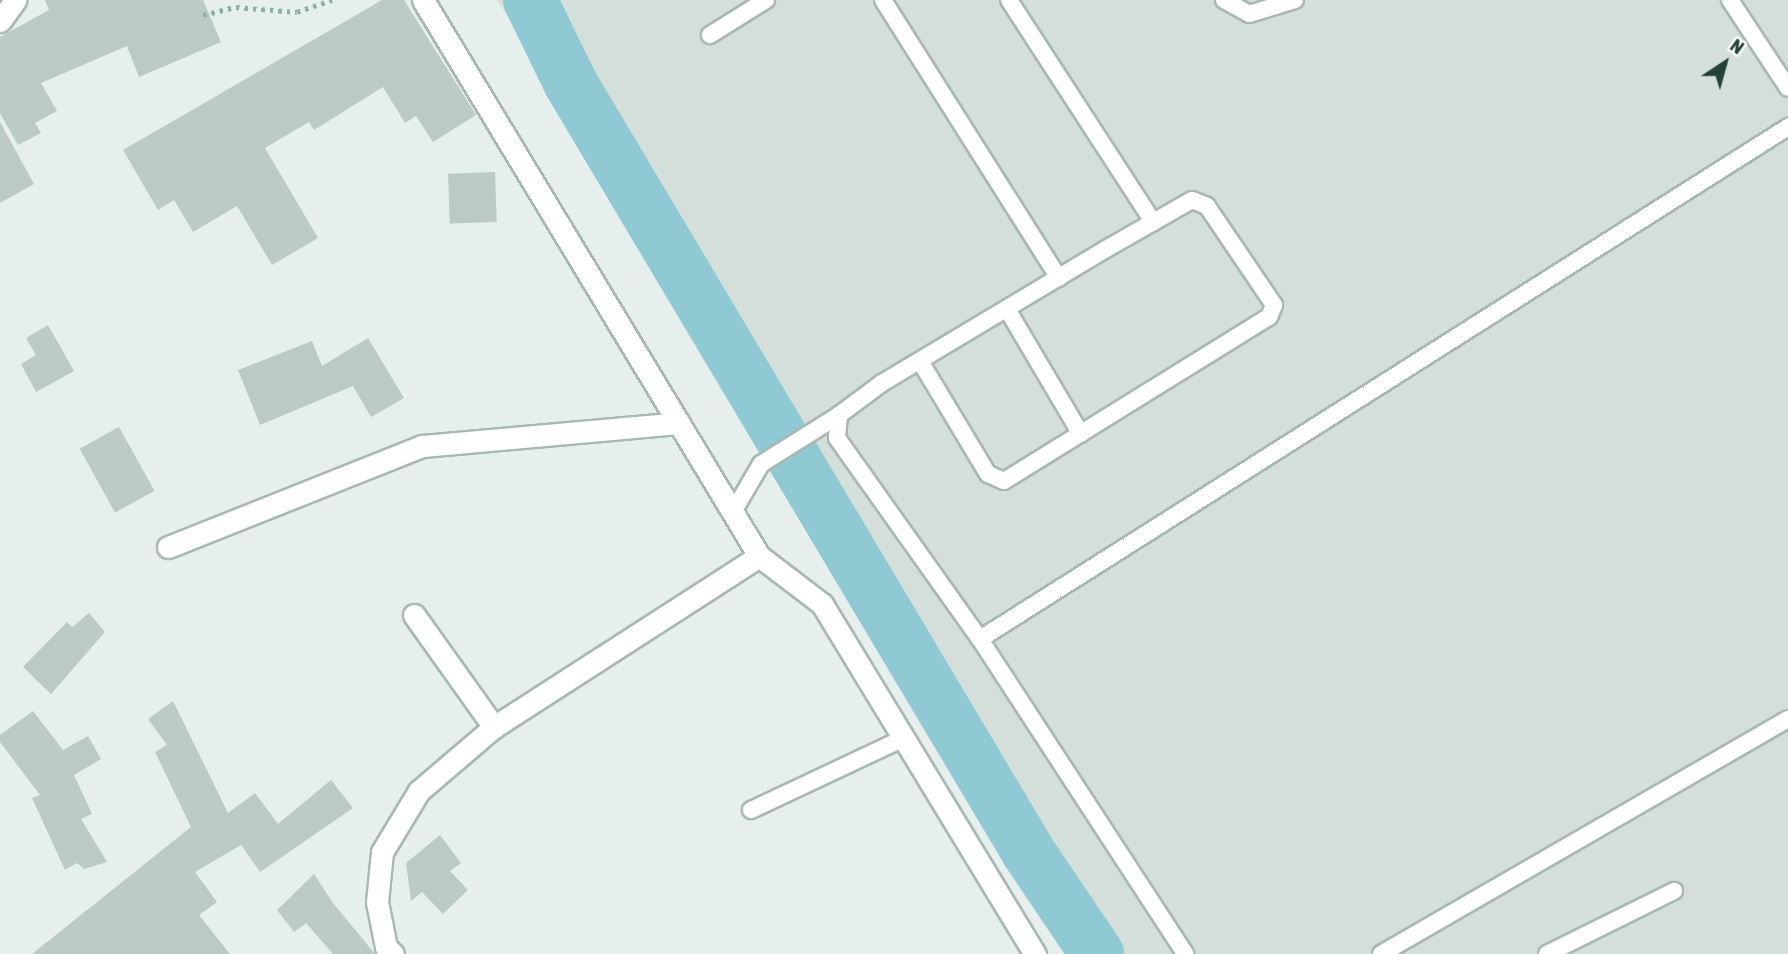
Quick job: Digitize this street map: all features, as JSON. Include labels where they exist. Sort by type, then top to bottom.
[{"type":"street","points":[[0,21],[15,0]]},
{"type":"street","points":[[423,0],[760,556],[821,604],[1035,954]]},
{"type":"street","points":[[168,547],[422,446],[679,423]]},
{"type":"street","points":[[393,954],[386,947],[377,902],[382,852],[419,791],[494,727],[760,556]]},
{"type":"street","points":[[414,615],[494,727]]},
{"type":"lane","points":[[710,36],[766,0]]},
{"type":"lane","points":[[883,0],[1059,278]]},
{"type":"lane","points":[[1009,0],[1153,222]]},
{"type":"lane","points":[[1224,0],[1249,14],[1295,0]]},
{"type":"lane","points":[[1730,0],[1788,88]]},
{"type":"lane","points":[[980,639],[1788,127]]},
{"type":"lane","points":[[733,512],[761,464],[920,361],[1192,200],[1207,206],[1273,305],[1269,317],[1004,481],[988,474],[920,361]]},
{"type":"lane","points":[[1007,309],[1081,434]]},
{"type":"lane","points":[[839,415],[837,438],[980,639],[1185,954]]},
{"type":"lane","points":[[1381,954],[1788,719]]},
{"type":"lane","points":[[751,810],[902,739]]},
{"type":"lane","points":[[1547,954],[1674,891]]},
{"type":"path","points":[[203,15],[236,7],[298,12],[332,0]]},
{"type":"shaded area","points":[[497,0],[1788,0],[1788,954],[1124,954]]},
{"type":"building","points":[[45,0],[203,0],[221,42],[139,77],[127,46],[41,83],[57,111],[35,123],[41,133],[18,145],[0,113],[0,37],[49,10]]},
{"type":"building","points":[[382,0],[404,0],[476,115],[433,142],[416,116],[405,123],[383,87],[314,130],[309,122],[265,148],[318,238],[272,265],[237,206],[193,232],[174,200],[158,210],[123,150]]},
{"type":"building","points":[[0,122],[34,184],[0,203]]},
{"type":"building","points":[[495,172],[497,222],[450,224],[448,174]]},
{"type":"building","points":[[48,325],[74,371],[36,392],[21,364],[36,355],[26,338]]},
{"type":"building","points":[[368,338],[404,398],[371,417],[353,386],[260,425],[238,370],[312,341],[322,366]]},
{"type":"building","points":[[119,427],[154,491],[115,513],[80,449]]},
{"type":"building","points":[[89,613],[105,632],[51,694],[23,667],[67,622],[72,627]]},
{"type":"building","points":[[173,701],[228,813],[255,793],[278,824],[331,780],[353,808],[260,872],[241,845],[195,872],[217,902],[199,915],[230,954],[32,954],[191,827],[155,752],[167,745],[148,719]]},
{"type":"building","points":[[33,711],[63,750],[88,736],[101,759],[74,775],[92,814],[81,819],[107,862],[84,869],[77,863],[65,870],[32,798],[40,795],[0,742],[0,735]]},
{"type":"building","points":[[440,835],[461,863],[450,871],[468,890],[443,914],[422,892],[411,901],[406,863]]},
{"type":"building","points":[[314,874],[333,903],[375,954],[333,954],[306,923],[294,932],[277,910]]},
{"type":"waterway","points":[[530,0],[571,84],[1029,853],[1097,954]]}]
